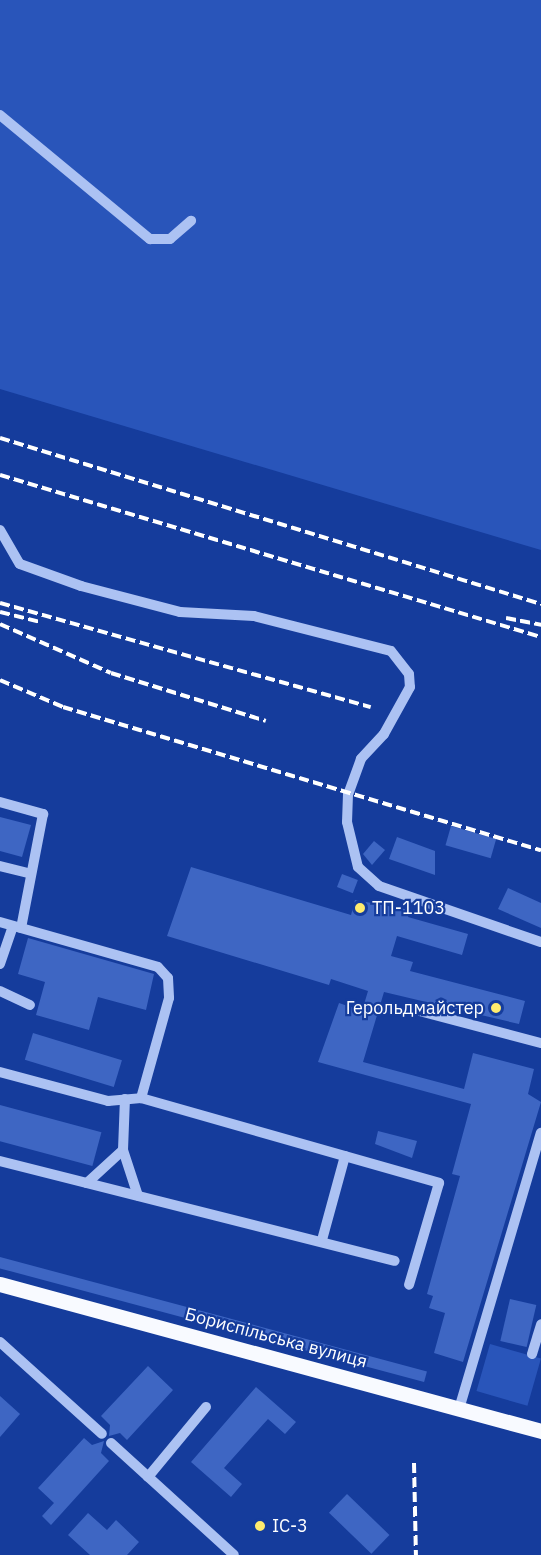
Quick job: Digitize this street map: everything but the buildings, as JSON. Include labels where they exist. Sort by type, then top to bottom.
[{"type":"main road","name":"Бориспільська вулиця","points":[[0,1284],[541,1431]]},
{"type":"lane","points":[[0,114],[150,239],[170,239],[191,221]]},
{"type":"lane","points":[[0,530],[20,564],[81,586],[180,612],[254,616],[391,651],[409,674],[410,687],[384,734],[361,759],[348,794],[347,822],[358,867],[379,886],[541,942]]},
{"type":"lane","points":[[0,802],[42,814],[32,874],[17,927],[0,964]]},
{"type":"lane","points":[[0,866],[32,874]]},
{"type":"lane","points":[[0,922],[158,967],[168,978],[169,998],[141,1098]]},
{"type":"lane","points":[[0,991],[30,1005]]},
{"type":"lane","points":[[412,1010],[541,1042]]},
{"type":"lane","points":[[0,1072],[108,1101],[141,1098],[439,1183],[409,1285]]},
{"type":"lane","points":[[125,1100],[123,1150],[138,1196]]},
{"type":"lane","points":[[459,1409],[541,1132]]},
{"type":"lane","points":[[87,1184],[123,1150]]},
{"type":"lane","points":[[322,1240],[345,1156]]},
{"type":"lane","points":[[0,1161],[322,1240],[395,1261]]},
{"type":"lane","points":[[532,1354],[541,1324]]},
{"type":"lane","points":[[0,1342],[102,1434]]},
{"type":"lane","points":[[148,1477],[206,1407]]},
{"type":"lane","points":[[111,1443],[234,1555]]},
{"type":"shaded area","points":[[0,0],[541,0],[541,550],[0,389]]},
{"type":"shaded area","points":[[490,1344],[541,1359],[527,1406],[476,1391]]},
{"type":"railway","points":[[0,438],[541,604]]},
{"type":"railway","points":[[0,475],[541,637]]},
{"type":"railway","points":[[0,603],[371,707]]},
{"type":"railway","points":[[0,612],[40,622]]},
{"type":"railway","points":[[506,618],[541,625]]},
{"type":"railway","points":[[0,624],[111,673],[266,721]]},
{"type":"railway","points":[[0,680],[63,707],[541,850]]},
{"type":"railway","points":[[414,1463],[416,1555]]},
{"type":"place","name":"ТП-1103","points":[[360,908]]},
{"type":"place","name":"Герольдмайстер","points":[[496,1008]]},
{"type":"place","name":"ІС-3","points":[[260,1526]]}]
